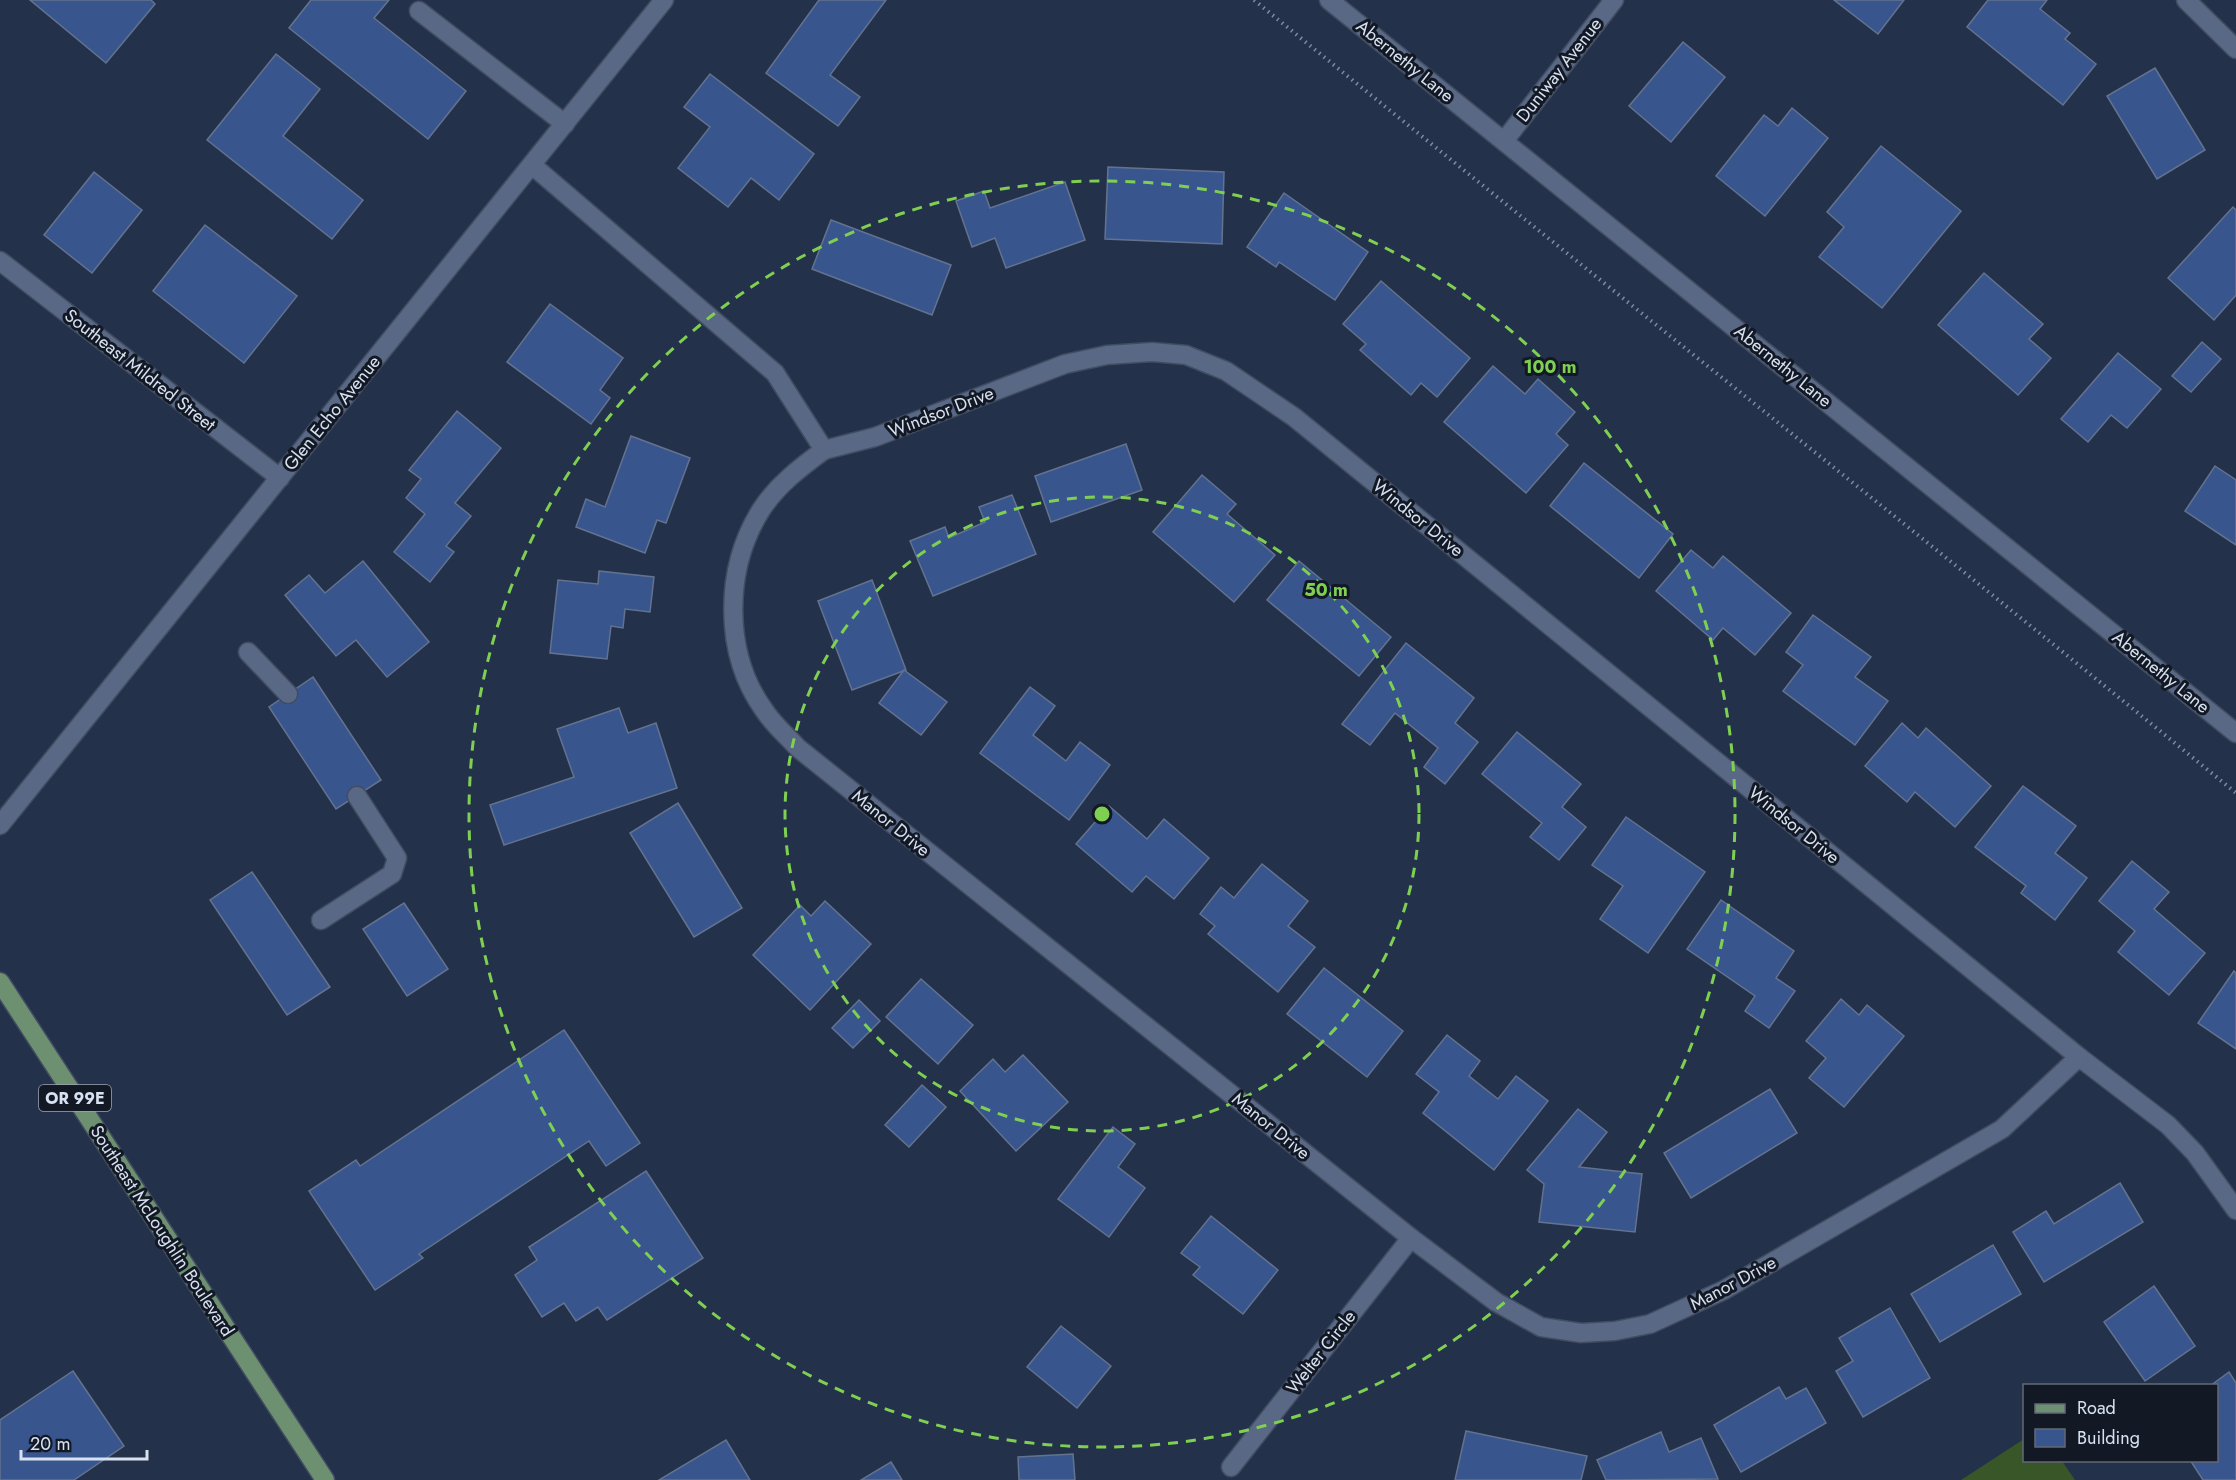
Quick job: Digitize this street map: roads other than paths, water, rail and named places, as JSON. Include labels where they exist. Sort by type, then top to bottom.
[{"type":"main road","name":"Southeast McLoughlin Boulevard","points":[[0,982],[325,1480]]},
{"type":"street","name":"Glen Echo Avenue","points":[[0,825],[664,0]]},
{"type":"street","name":"Abernethy Lane","points":[[1329,0],[2236,733]]},
{"type":"street","name":"Duniway Avenue","points":[[1504,141],[1614,0]]},
{"type":"street","points":[[2186,0],[2236,49]]},
{"type":"street","points":[[419,11],[565,124]]},
{"type":"street","points":[[532,165],[775,373],[824,450]]},
{"type":"street","name":"Southeast Mildred Street","points":[[0,261],[280,478]]},
{"type":"street","name":"Windsor Drive","points":[[824,450],[874,437],[1065,364],[1107,355],[1152,352],[1185,355],[1226,371],[1294,417],[2079,1057],[2168,1125],[2195,1153],[2236,1210]]},
{"type":"street","name":"Manor Drive","points":[[824,450],[790,475],[761,509],[743,546],[734,589],[734,631],[744,674],[764,710],[798,748],[1411,1238],[1496,1302],[1541,1327],[1581,1333],[1616,1331],[1650,1323],[1724,1290],[2002,1129],[2079,1057]]},
{"type":"street","points":[[248,652],[288,694]]},
{"type":"street","points":[[321,920],[392,874],[397,858],[357,796]]},
{"type":"street","name":"Welter Circle","points":[[1232,1467],[1411,1238]]}]
